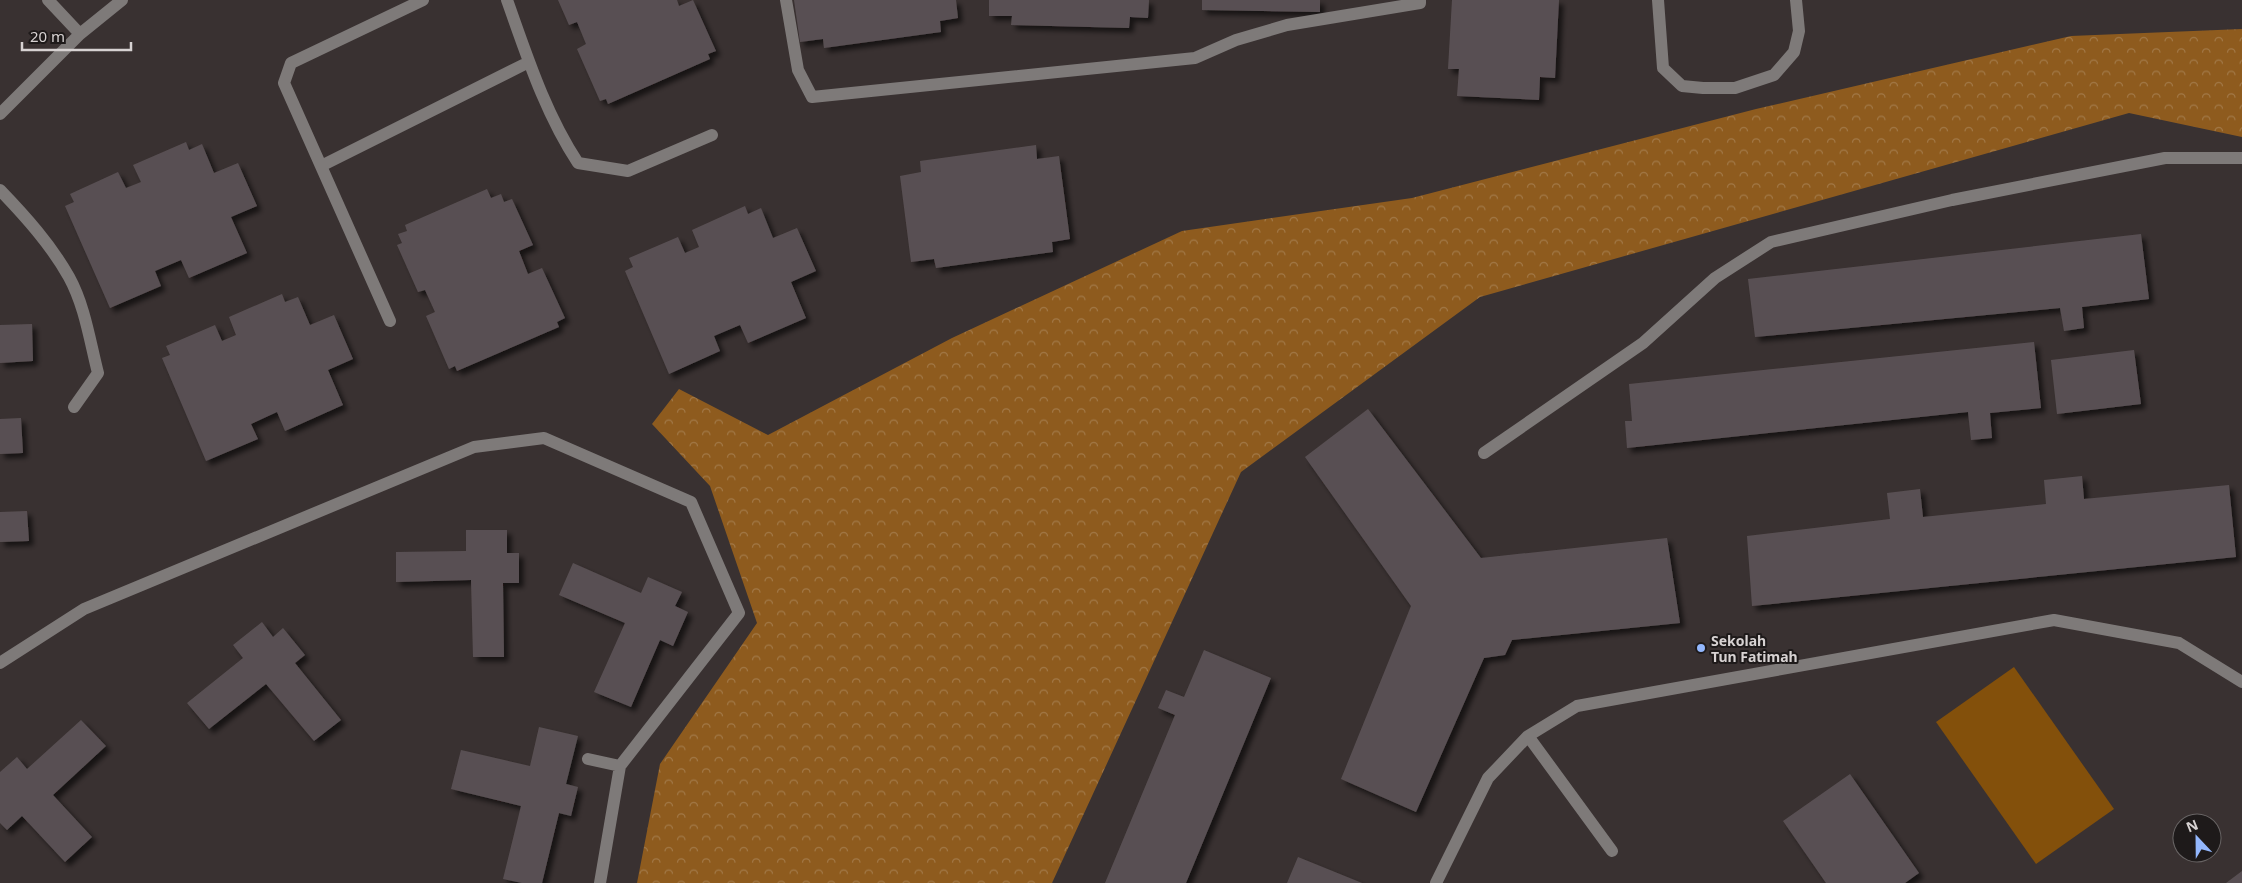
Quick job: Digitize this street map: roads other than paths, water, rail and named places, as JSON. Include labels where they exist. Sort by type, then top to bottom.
[{"type":"street","points":[[48,0],[80,34]]},
{"type":"street","points":[[0,114],[80,34],[122,0]]},
{"type":"street","points":[[390,321],[284,83],[291,63],[423,0]]},
{"type":"street","points":[[506,0],[536,83],[564,143],[578,164],[628,171],[712,135]]},
{"type":"street","points":[[786,0],[798,70],[812,97],[1195,58],[1236,40],[1287,24],[1420,3],[1420,0]]},
{"type":"street","points":[[1658,0],[1663,68],[1682,86],[1735,88],[1774,75],[1794,52],[1798,31],[1796,0]]},
{"type":"street","points":[[321,166],[529,62]]},
{"type":"street","points":[[1484,453],[1643,343],[1715,278],[1771,242],[1952,200],[2164,158],[2242,158]]},
{"type":"street","points":[[0,190],[32,224],[70,278],[83,311],[98,373],[74,407]]},
{"type":"street","points":[[0,663],[84,609],[474,447],[544,438],[691,502],[739,613],[620,766],[600,883]]},
{"type":"street","points":[[1436,883],[1488,778],[1528,736],[1577,706],[2054,620],[2179,643],[2242,682]]},
{"type":"street","points":[[1528,736],[1612,851]]},
{"type":"street","points":[[588,759],[620,766]]},
{"type":"place","name":"Sekolah Tun Fatimah","points":[[1701,648]]}]
